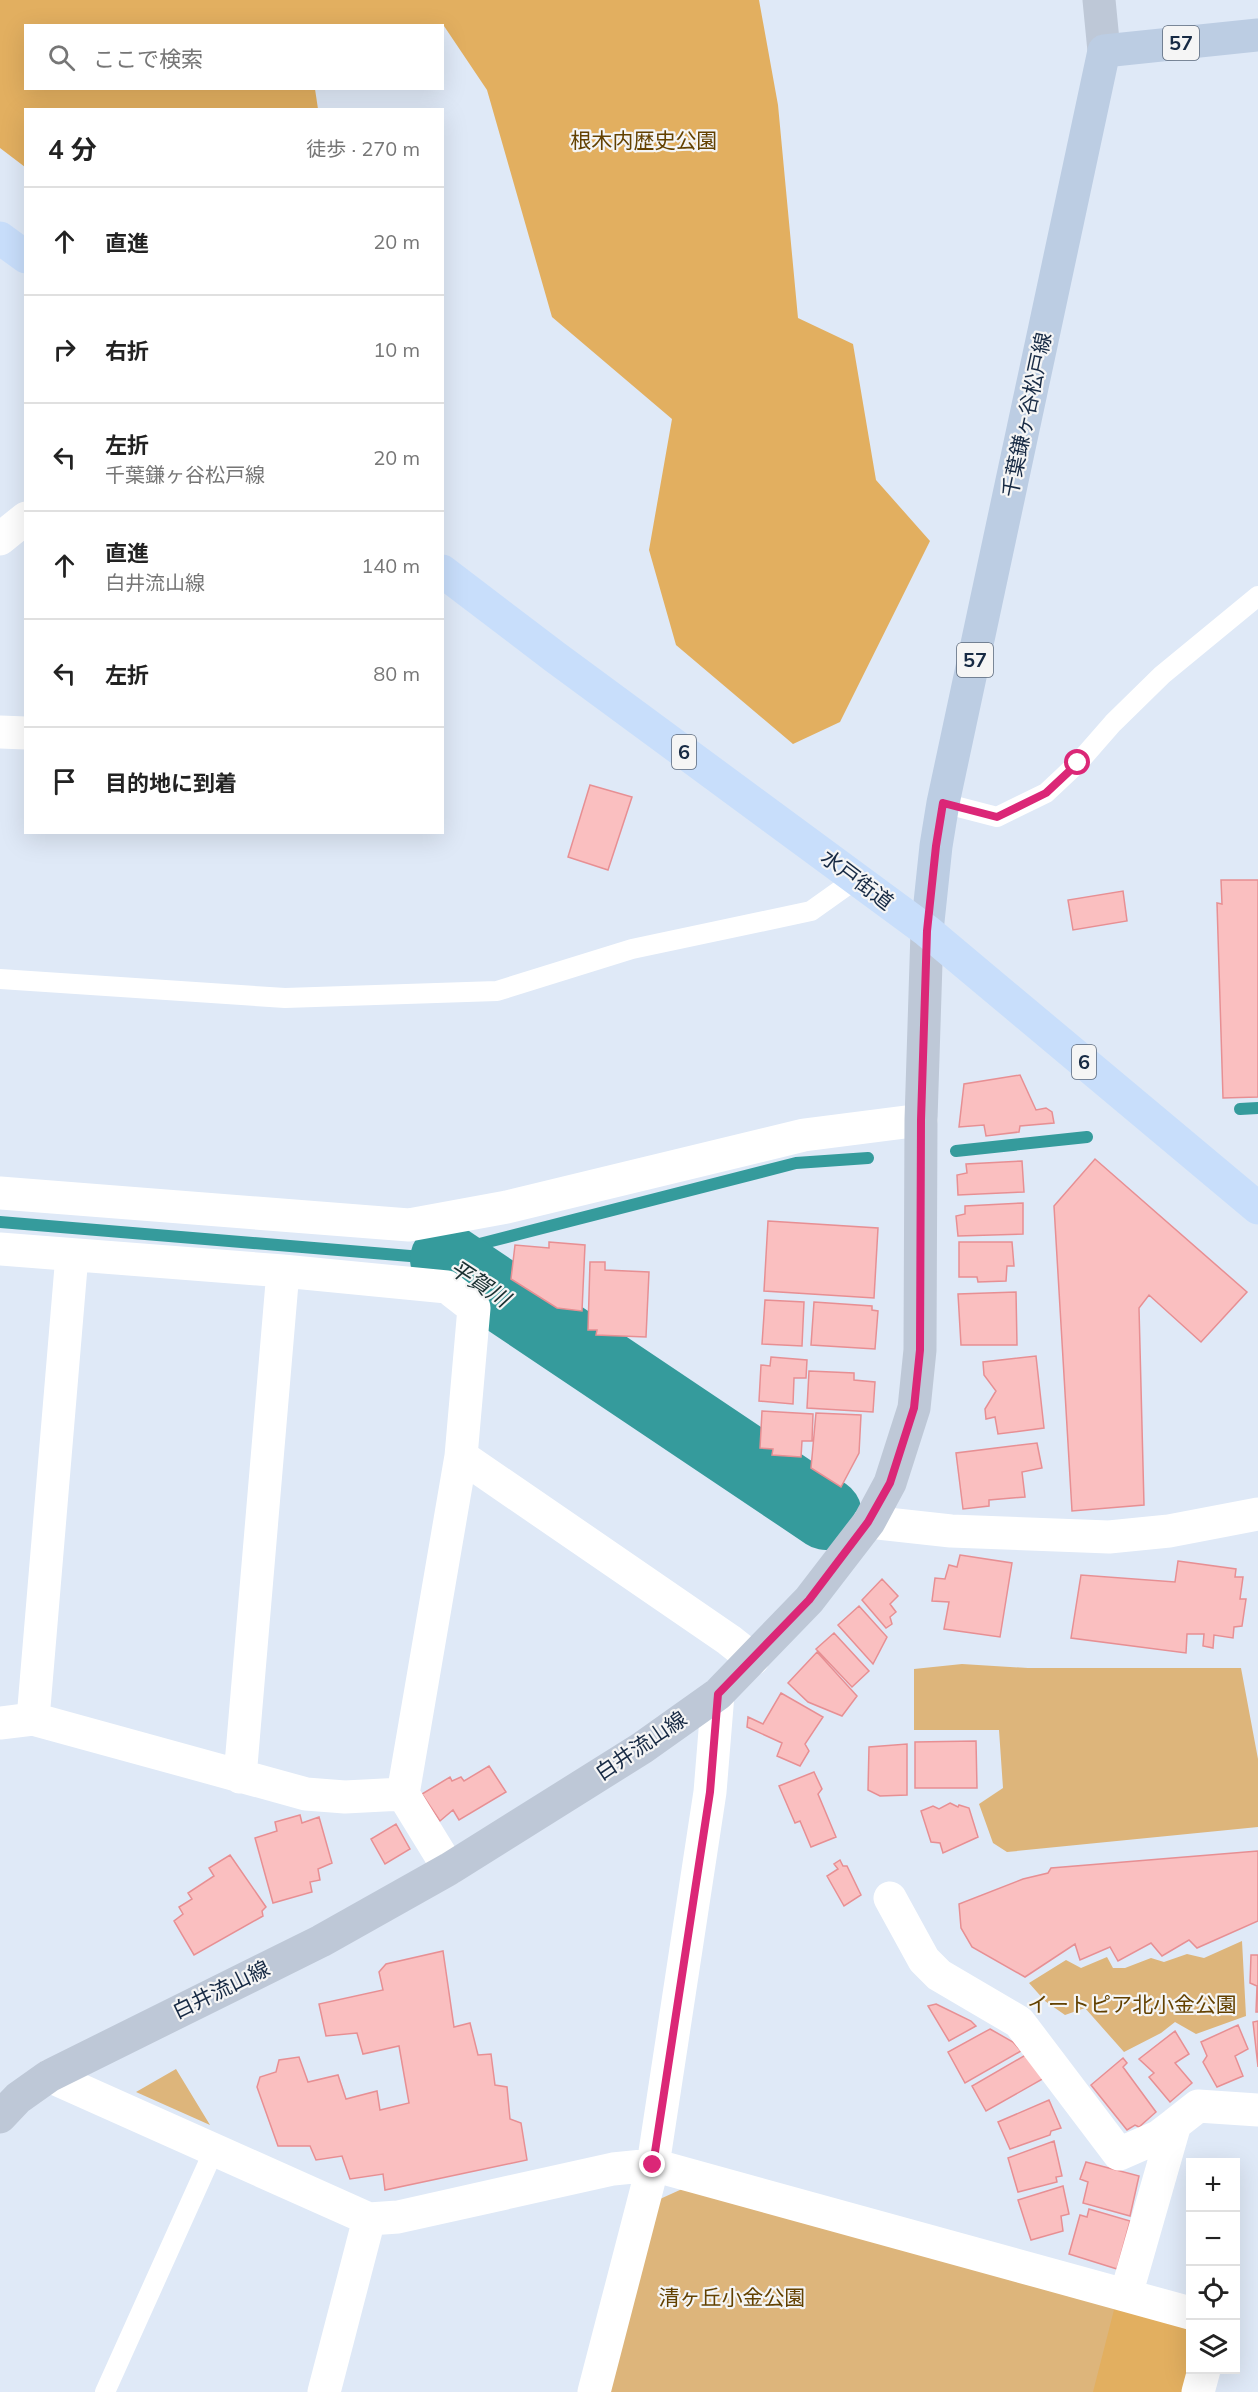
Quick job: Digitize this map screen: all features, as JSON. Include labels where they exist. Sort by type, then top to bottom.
[{"type":"highway","points":[[0,238],[24,256]]},
{"type":"highway","name":"水戸街道","points":[[444,573],[927,931],[1258,1208]]},
{"type":"main road","points":[[1099,0],[1104,51]]},
{"type":"main road","name":"57","points":[[1104,51],[1258,34]]},
{"type":"main road","name":"千葉鎌ヶ谷松戸線","points":[[927,931],[943,803],[1104,51]]},
{"type":"main road","name":"白井流山線","points":[[0,2117],[18,2098],[49,2076],[321,1941],[449,1869],[642,1748],[718,1694],[809,1600],[868,1522],[890,1483],[914,1408],[920,1350],[921,1120],[927,931]]},
{"type":"street","points":[[0,539],[24,520]]},
{"type":"street","points":[[0,548],[24,553]]},
{"type":"street","points":[[0,732],[24,733]]},
{"type":"street","points":[[0,1193],[409,1225],[507,1207],[804,1135],[921,1120]]},
{"type":"street","points":[[0,1249],[283,1271],[447,1287],[474,1308],[460,1456],[403,1794],[449,1869]]},
{"type":"street","points":[[33,1719],[72,1255]]},
{"type":"street","points":[[240,1777],[283,1271]]},
{"type":"street","points":[[460,1456],[729,1640],[753,1659]]},
{"type":"street","points":[[868,1522],[951,1531],[1109,1537],[1169,1531],[1258,1514]]},
{"type":"street","points":[[594,2392],[653,2165],[710,1792],[718,1694]]},
{"type":"street","points":[[0,1723],[33,1719],[306,1794],[345,1797],[403,1794]]},
{"type":"street","points":[[890,1898],[924,1960],[939,1975],[1019,2022],[1119,2154],[1158,2137],[1198,2106],[1258,2110]]},
{"type":"street","points":[[49,2076],[215,2148],[369,2219],[398,2217],[613,2169],[653,2165],[1186,2312]]},
{"type":"street","points":[[1126,2295],[1175,2124]]},
{"type":"street","points":[[324,2392],[369,2219]]},
{"type":"street","points":[[1198,2392],[1203,2374]]},
{"type":"lane","points":[[943,803],[997,817],[1046,793],[1162,675],[1258,596]]},
{"type":"lane","points":[[0,979],[285,998],[497,991],[632,949],[811,911],[856,879]]},
{"type":"lane","points":[[105,2392],[215,2148]]},
{"type":"green space","name":"根木内歴史公園","points":[[0,0],[759,0],[778,105],[798,318],[853,344],[876,480],[930,541],[840,722],[793,744],[676,645],[649,550],[672,419],[552,317],[487,90],[444,24],[24,24],[24,90],[315,90],[318,108],[24,108],[24,166],[0,148]]},
{"type":"green space","points":[[962,1664],[1028,1668],[1241,1668],[1258,1759],[1258,1827],[1007,1852],[993,1843],[979,1804],[1003,1788],[999,1730],[914,1730],[914,1669]]},
{"type":"green space","name":"イートピア北小金公園","points":[[1242,1941],[1246,2016],[1196,2034],[1175,2022],[1161,2033],[1124,2052],[1085,2008],[1065,2015],[1045,2001],[1029,1983],[1066,1960],[1081,1968],[1107,1957],[1113,1968],[1125,1968],[1151,1958],[1164,1962],[1187,1954],[1204,1958]]},
{"type":"green space","points":[[176,2069],[210,2125],[136,2092]]},
{"type":"green space","name":"清ヶ丘小金公園","points":[[682,2189],[1116,2302],[1179,2392],[610,2392],[660,2199]]},
{"type":"green space","points":[[1116,2302],[1186,2320],[1186,2374],[1188,2374],[1184,2392],[1093,2392]]},
{"type":"building","points":[[590,785],[632,797],[608,870],[568,857]]},
{"type":"building","points":[[1221,880],[1258,880],[1258,1097],[1223,1098],[1217,903],[1222,904]]},
{"type":"building","points":[[1123,891],[1127,921],[1073,930],[1068,900]]},
{"type":"building","points":[[1020,1075],[1036,1110],[1046,1108],[1052,1112],[1054,1123],[1020,1126],[1019,1132],[986,1136],[984,1125],[959,1127],[964,1084]]},
{"type":"building","points":[[1095,1159],[1247,1292],[1201,1342],[1149,1295],[1139,1308],[1144,1505],[1072,1511],[1054,1206]]},
{"type":"building","points":[[1022,1161],[1024,1192],[958,1195],[957,1175],[967,1173],[966,1164]]},
{"type":"building","points":[[1023,1203],[1023,1234],[958,1236],[956,1216],[965,1214],[965,1206]]},
{"type":"building","points":[[768,1221],[878,1228],[874,1298],[764,1291]]},
{"type":"building","points":[[549,1242],[585,1245],[582,1311],[557,1308],[511,1279],[515,1245],[549,1248]]},
{"type":"building","points":[[959,1242],[1012,1242],[1014,1266],[1007,1266],[1006,1281],[978,1282],[977,1277],[959,1277]]},
{"type":"building","points":[[590,1262],[605,1262],[605,1270],[649,1272],[646,1337],[596,1335],[597,1330],[588,1330]]},
{"type":"building","points":[[1016,1292],[1017,1345],[961,1345],[958,1294]]},
{"type":"building","points":[[765,1300],[804,1302],[802,1346],[762,1344]]},
{"type":"building","points":[[814,1302],[872,1306],[872,1310],[878,1311],[875,1349],[811,1345]]},
{"type":"building","points":[[1036,1356],[1044,1428],[998,1434],[995,1417],[986,1419],[985,1409],[996,1391],[984,1375],[983,1362]]},
{"type":"building","points":[[771,1357],[807,1360],[806,1378],[794,1378],[793,1404],[759,1401],[761,1365],[770,1366]]},
{"type":"building","points":[[809,1371],[854,1373],[854,1380],[875,1382],[873,1412],[807,1408]]},
{"type":"building","points":[[762,1411],[813,1414],[812,1441],[802,1441],[801,1457],[772,1455],[773,1449],[760,1448]]},
{"type":"building","points":[[816,1413],[861,1415],[859,1453],[841,1487],[811,1468]]},
{"type":"building","points":[[1037,1443],[1042,1468],[1022,1472],[1025,1497],[989,1500],[989,1506],[963,1509],[956,1453]]},
{"type":"building","points":[[960,1555],[1012,1563],[1000,1637],[944,1629],[949,1602],[932,1601],[935,1578],[945,1579],[949,1565],[957,1567]]},
{"type":"building","points":[[1178,1561],[1236,1569],[1235,1577],[1243,1577],[1240,1599],[1246,1599],[1242,1626],[1234,1627],[1233,1638],[1214,1635],[1213,1648],[1203,1646],[1204,1634],[1187,1634],[1186,1653],[1071,1638],[1081,1575],[1175,1582]]},
{"type":"building","points":[[882,1579],[898,1596],[890,1604],[896,1612],[890,1617],[892,1624],[886,1628],[862,1600]]},
{"type":"building","points":[[859,1606],[887,1637],[873,1664],[838,1625]]},
{"type":"building","points":[[834,1633],[869,1671],[852,1687],[816,1649]]},
{"type":"building","points":[[817,1652],[857,1696],[842,1716],[808,1702],[788,1683]]},
{"type":"building","points":[[781,1693],[823,1717],[805,1744],[809,1751],[800,1766],[777,1756],[782,1743],[747,1727],[748,1717],[763,1724]]},
{"type":"building","points":[[976,1741],[977,1788],[915,1788],[915,1742]]},
{"type":"building","points":[[907,1744],[907,1795],[880,1796],[868,1790],[869,1747]]},
{"type":"building","points":[[489,1766],[506,1792],[459,1820],[453,1810],[440,1821],[422,1794],[450,1777],[452,1781],[461,1777],[464,1781]]},
{"type":"building","points":[[814,1772],[822,1789],[818,1794],[836,1837],[811,1847],[800,1821],[795,1823],[779,1786]]},
{"type":"building","points":[[950,1803],[958,1807],[959,1805],[969,1808],[978,1837],[943,1853],[940,1843],[931,1842],[921,1811],[933,1806],[939,1809]]},
{"type":"building","points":[[300,1815],[302,1823],[319,1817],[332,1863],[318,1869],[320,1880],[310,1882],[312,1892],[273,1903],[255,1838],[277,1831],[275,1822]]},
{"type":"building","points":[[396,1824],[410,1849],[385,1864],[371,1839]]},
{"type":"building","points":[[1258,1851],[1258,1921],[1197,1948],[1189,1940],[1162,1956],[1151,1943],[1118,1961],[1110,1947],[1080,1960],[1075,1944],[1025,1977],[972,1947],[961,1928],[959,1904],[1023,1879],[1048,1873],[1051,1868]]},
{"type":"building","points":[[230,1855],[266,1907],[262,1911],[263,1916],[194,1955],[174,1921],[183,1914],[179,1907],[192,1899],[188,1893],[214,1876],[209,1868]]},
{"type":"building","points":[[840,1860],[843,1866],[847,1866],[861,1895],[844,1906],[827,1876],[838,1869],[834,1864]]},
{"type":"building","points":[[443,1951],[454,2027],[470,2023],[478,2055],[491,2054],[495,2085],[507,2087],[510,2119],[521,2123],[527,2160],[385,2190],[383,2174],[350,2179],[342,2156],[316,2160],[310,2146],[278,2146],[257,2087],[260,2077],[276,2072],[279,2060],[299,2057],[308,2082],[338,2075],[346,2099],[377,2091],[380,2110],[409,2103],[399,2046],[363,2054],[357,2033],[326,2036],[319,2004],[383,1990],[379,1972],[386,1964]]},
{"type":"building","points":[[1251,1955],[1258,1955],[1258,2012],[1256,2012],[1257,1986],[1250,1983]]},
{"type":"building","points":[[936,2004],[971,2021],[976,2026],[949,2041],[928,2006]]},
{"type":"building","points":[[1258,2021],[1258,2067],[1253,2022]]},
{"type":"building","points":[[1238,2025],[1248,2049],[1235,2056],[1243,2076],[1217,2087],[1203,2062],[1207,2056],[1201,2042]]},
{"type":"building","points":[[990,2029],[1013,2042],[1021,2051],[965,2083],[948,2052]]},
{"type":"building","points":[[1175,2031],[1189,2054],[1175,2063],[1192,2083],[1170,2102],[1149,2077],[1154,2073],[1139,2059]]},
{"type":"building","points":[[1029,2053],[1046,2077],[986,2111],[972,2086]]},
{"type":"building","points":[[1123,2058],[1127,2063],[1123,2067],[1156,2112],[1139,2127],[1135,2125],[1127,2130],[1091,2085]]},
{"type":"building","points":[[1049,2100],[1061,2128],[1051,2131],[1050,2135],[1010,2149],[998,2122]]},
{"type":"building","points":[[1054,2141],[1062,2176],[1056,2177],[1057,2182],[1018,2192],[1008,2158]]},
{"type":"building","points":[[1086,2162],[1139,2176],[1130,2216],[1083,2203],[1088,2182],[1080,2179]]},
{"type":"building","points":[[1063,2186],[1069,2214],[1061,2216],[1063,2231],[1031,2240],[1018,2200]]},
{"type":"building","points":[[1089,2209],[1130,2221],[1117,2269],[1069,2254],[1080,2215],[1087,2217]]},
{"type":"waterway","points":[[1240,1109],[1258,1108]]},
{"type":"waterway","points":[[956,1151],[1087,1137]]},
{"type":"waterway","name":"平賀川","points":[[0,1222],[446,1259],[460,1249],[796,1163],[868,1158]]},
{"type":"waterway","name":"平賀川","points":[[446,1259],[826,1514]]},
{"type":"route","points":[[653,2165],[710,1792],[718,1694],[809,1600],[868,1522],[890,1483],[914,1408],[920,1350],[921,1120],[927,931],[943,803],[997,817],[1046,793],[1078,763]]}]
